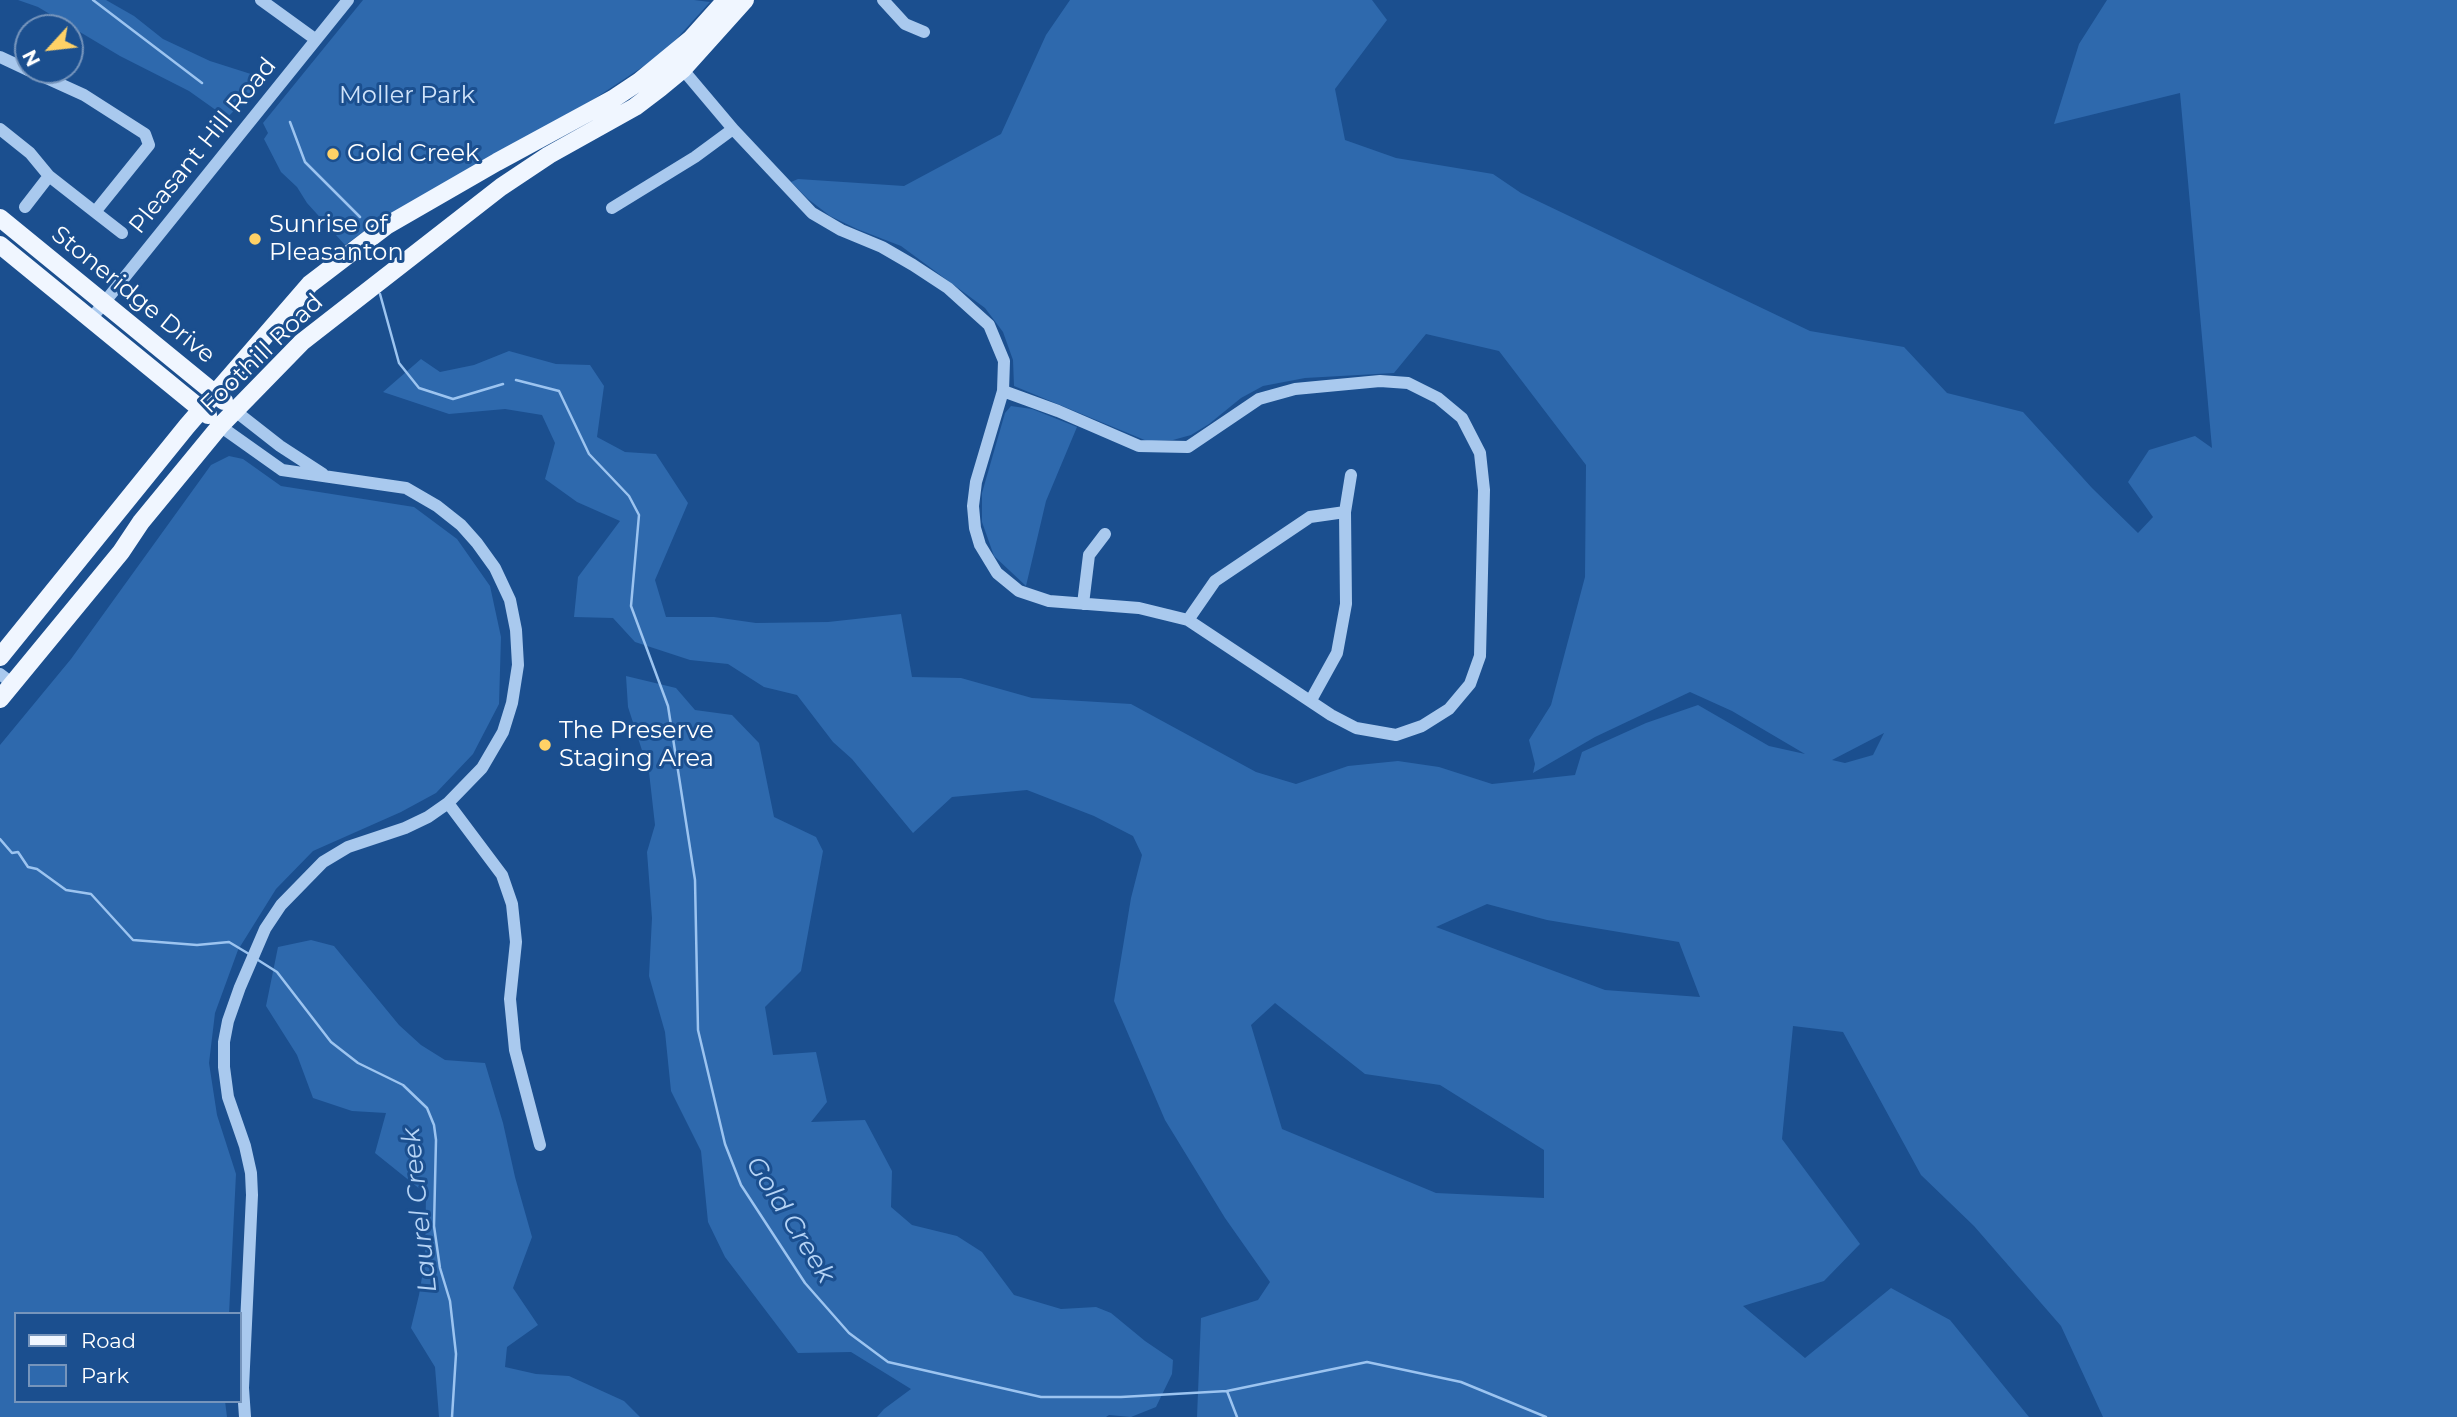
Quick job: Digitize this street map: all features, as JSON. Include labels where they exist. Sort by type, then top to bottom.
[{"type":"main road","name":"Foothill Road","points":[[0,657],[201,410],[310,284],[386,226],[677,63],[726,0]]},
{"type":"main road","name":"Foothill Road","points":[[0,699],[6,679],[121,552],[141,522],[220,425],[302,342],[501,187],[549,155],[635,107],[677,63],[745,0]]},
{"type":"main road","name":"Stoneridge Drive","points":[[0,218],[234,410]]},
{"type":"main road","name":"Stoneridge Drive","points":[[0,245],[220,425]]},
{"type":"street","points":[[261,0],[315,39]]},
{"type":"street","name":"Pleasant Hill Road","points":[[91,319],[348,0]]},
{"type":"street","points":[[883,0],[905,24],[924,32]]},
{"type":"street","points":[[677,63],[733,129],[812,213],[913,265],[948,288],[989,325],[1004,361],[1003,391],[976,482],[973,506],[975,527],[980,545],[997,573],[1019,591],[1049,601],[1139,608],[1188,620],[1331,715],[1356,728],[1396,735],[1422,726],[1449,709],[1470,684],[1480,656],[1484,490],[1480,453],[1462,418],[1438,398],[1408,383],[1380,381],[1295,389],[1259,399],[1188,447],[1139,446],[1003,391]]},
{"type":"street","points":[[59,84],[84,95],[145,134],[149,145],[95,212]]},
{"type":"street","points":[[0,129],[30,153],[49,176],[122,233]]},
{"type":"street","points":[[612,208],[695,157],[733,129]]},
{"type":"street","points":[[25,207],[49,176]]},
{"type":"street","points":[[234,410],[326,476]]},
{"type":"street","points":[[220,425],[282,470],[406,488],[437,506],[461,525],[495,568],[510,600],[516,630],[518,665],[512,703],[503,732],[482,768],[449,803],[428,817],[405,828],[348,847],[323,862],[297,886],[265,929],[240,987],[228,1021],[224,1042],[224,1067],[228,1097],[251,1173],[243,1388],[245,1417]]},
{"type":"street","points":[[1311,700],[1337,653],[1346,604],[1345,512],[1350,475]]},
{"type":"street","points":[[1188,620],[1216,581],[1310,517],[1345,512]]},
{"type":"street","points":[[1083,604],[1089,555],[1105,534]]},
{"type":"street","points":[[449,803],[502,875],[512,904],[516,942],[510,999],[515,1050],[540,1144]]},
{"type":"green space","points":[[18,0],[106,0],[134,16],[163,39],[210,61],[254,75],[262,81],[227,118],[189,91],[84,34],[84,14],[50,14]]},
{"type":"green space","name":"Moller Park","points":[[363,0],[710,2],[671,45],[647,64],[594,99],[377,222],[345,245],[307,203],[297,187],[281,172],[264,139],[268,133],[263,123]]},
{"type":"green space","points":[[1070,0],[1372,0],[1387,20],[1335,89],[1345,140],[1396,158],[1493,174],[1521,193],[1810,331],[1904,347],[1947,393],[2023,412],[2092,488],[2138,533],[2153,517],[2128,482],[2149,450],[2195,436],[2212,448],[2180,93],[2054,124],[2079,44],[2107,0],[2457,0],[2457,1417],[2103,1417],[2061,1326],[1974,1226],[1921,1175],[1843,1032],[1793,1026],[1782,1139],[1860,1244],[1824,1281],[1743,1306],[1805,1358],[1891,1288],[1950,1320],[2029,1417],[1197,1417],[1201,1318],[1258,1300],[1270,1282],[1225,1218],[1165,1120],[1114,1001],[1131,898],[1142,855],[1133,836],[1094,816],[1027,790],[952,797],[913,833],[852,759],[833,742],[797,695],[764,687],[728,664],[690,660],[635,642],[613,618],[574,617],[578,577],[620,521],[577,502],[545,479],[555,443],[542,415],[505,409],[449,414],[383,392],[421,359],[440,372],[474,365],[509,351],[556,364],[590,365],[604,386],[597,437],[625,452],[656,454],[688,503],[655,580],[666,617],[714,617],[756,623],[828,622],[901,614],[912,677],[961,678],[1032,698],[1131,704],[1256,772],[1296,784],[1348,766],[1398,761],[1439,767],[1492,784],[1575,775],[1582,752],[1646,723],[1698,705],[1769,746],[1805,754],[1732,711],[1690,692],[1595,737],[1533,773],[1535,764],[1529,740],[1551,705],[1585,577],[1586,465],[1499,351],[1426,334],[1394,373],[1305,378],[1263,386],[1241,398],[1191,435],[1173,440],[1147,441],[1014,386],[1013,360],[1003,332],[985,308],[901,246],[830,216],[791,182],[798,179],[904,186],[1001,134],[1046,35]],"holes":[[[1884,733],[1873,755],[1845,763],[1832,760]],[[1487,904],[1547,920],[1679,942],[1700,997],[1605,990],[1436,927]],[[1275,1003],[1365,1074],[1440,1085],[1544,1150],[1544,1198],[1436,1193],[1282,1129],[1251,1025]]]},
{"type":"green space","points":[[1011,406],[1032,409],[1077,427],[1046,501],[1026,586],[994,556],[982,522],[982,493],[1005,413]]},
{"type":"green space","points":[[229,456],[243,459],[281,486],[414,507],[457,539],[490,586],[501,637],[499,704],[473,754],[436,793],[401,812],[313,851],[276,889],[238,950],[215,1013],[209,1063],[217,1115],[236,1174],[229,1312],[14,1312],[14,1403],[225,1403],[227,1417],[0,1417],[0,745],[71,659],[211,465]]},
{"type":"green space","points":[[626,676],[676,688],[695,710],[732,715],[759,743],[774,817],[816,837],[823,851],[801,971],[765,1007],[773,1055],[816,1052],[827,1102],[811,1122],[865,1120],[892,1171],[891,1207],[912,1225],[957,1236],[982,1252],[1014,1295],[1061,1309],[1096,1307],[1111,1313],[1173,1360],[1172,1374],[1156,1407],[1131,1417],[877,1417],[911,1389],[851,1352],[798,1353],[725,1257],[708,1222],[701,1151],[671,1091],[665,1032],[649,976],[652,918],[647,852],[655,825],[649,772],[628,707]]},
{"type":"green space","points":[[311,940],[334,946],[399,1025],[421,1045],[445,1060],[485,1063],[532,1237],[513,1288],[538,1325],[507,1347],[505,1367],[536,1374],[569,1376],[624,1401],[640,1417],[439,1417],[435,1367],[411,1328],[425,1259],[426,1194],[375,1153],[386,1113],[352,1111],[313,1098],[297,1055],[266,1006],[278,947]]},
{"type":"waterway","name":"Gold Creek","points":[[93,0],[202,83]]},
{"type":"waterway","name":"Gold Creek","points":[[290,122],[305,162],[360,217]]},
{"type":"waterway","name":"Gold Creek","points":[[380,294],[399,363],[419,388],[453,399],[503,384]]},
{"type":"waterway","name":"Gold Creek","points":[[516,380],[559,391],[589,454],[629,496],[639,515],[631,606],[668,706],[695,880],[698,1030],[725,1144],[741,1185],[805,1283],[849,1333],[888,1362],[1041,1397],[1121,1397],[1227,1391],[1367,1362],[1461,1382],[1546,1417]]},
{"type":"waterway","name":"Laurel Creek","points":[[0,839],[12,853],[18,852],[28,867],[37,869],[66,890],[91,894],[133,940],[197,945],[229,942],[249,954]]},
{"type":"waterway","name":"Laurel Creek","points":[[258,960],[277,972],[331,1042],[358,1063],[403,1085],[427,1108],[434,1125],[436,1140],[434,1226],[440,1268],[450,1301],[456,1354],[452,1417]]},
{"type":"waterway","points":[[1227,1391],[1237,1417]]},
{"type":"place","name":"Gold Creek","points":[[333,154]]},
{"type":"place","name":"Sunrise of Pleasanton","points":[[255,239]]},
{"type":"place","name":"The Preserve Staging Area","points":[[545,745]]}]
